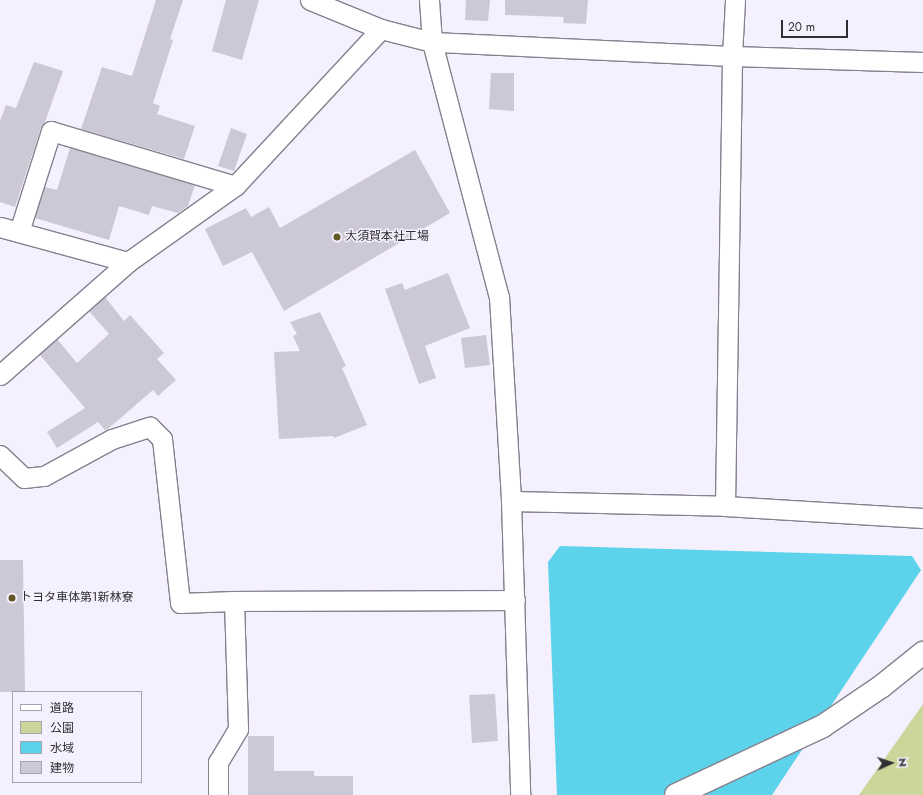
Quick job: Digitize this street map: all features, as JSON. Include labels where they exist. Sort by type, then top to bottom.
[{"type":"street","points":[[310,0],[381,29],[432,42],[732,56],[923,62]]},
{"type":"street","points":[[429,0],[432,42],[499,297],[511,501],[520,795]]},
{"type":"street","points":[[725,506],[732,56],[735,0]]},
{"type":"street","points":[[0,375],[128,262],[235,186],[381,29]]},
{"type":"street","points":[[19,232],[51,132],[235,186]]},
{"type":"street","points":[[0,227],[128,262]]},
{"type":"street","points":[[0,455],[24,478],[44,476],[112,439],[150,427],[162,439],[180,603],[234,601],[515,600]]},
{"type":"street","points":[[511,501],[725,506],[923,518]]},
{"type":"street","points":[[218,795],[218,762],[238,729],[234,601]]},
{"type":"street","points":[[676,795],[823,726],[882,686],[923,653]]},
{"type":"green space","points":[[923,704],[923,795],[859,795]]},
{"type":"water","points":[[560,546],[912,556],[921,570],[772,795],[557,795],[548,562]]},
{"type":"building","points":[[156,0],[183,0],[170,39],[173,40],[153,103],[160,106],[157,114],[195,126],[184,159],[81,129],[102,67],[132,76]]},
{"type":"building","points":[[226,0],[259,0],[242,60],[212,51]]},
{"type":"building","points":[[466,0],[490,0],[488,21],[465,20]]},
{"type":"building","points":[[505,0],[588,0],[586,24],[563,23],[564,17],[505,15]]},
{"type":"building","points":[[34,62],[63,71],[45,122],[41,128],[15,207],[0,202],[0,121],[6,105],[16,108]]},
{"type":"building","points":[[491,73],[514,73],[514,111],[489,109]]},
{"type":"building","points":[[231,128],[247,134],[234,171],[218,166]]},
{"type":"building","points":[[70,148],[195,185],[188,206],[178,213],[152,206],[149,215],[119,206],[109,240],[35,218],[45,187],[57,190]]},
{"type":"building","name":"大須賀本社工場","points":[[415,150],[450,213],[284,311],[252,252],[223,266],[205,229],[246,208],[251,217],[269,207],[280,228]]},
{"type":"building","points":[[448,273],[470,328],[425,346],[436,378],[419,384],[385,289],[402,283],[405,290]]},
{"type":"building","points":[[105,297],[124,321],[130,315],[164,353],[157,359],[176,380],[158,396],[153,390],[109,428],[105,430],[98,422],[57,448],[47,432],[85,408],[40,355],[57,339],[77,363],[109,334],[89,311]]},
{"type":"building","points":[[320,312],[346,366],[342,368],[367,425],[334,438],[333,436],[279,439],[274,352],[300,351],[293,336],[297,334],[290,322]]},
{"type":"building","points":[[486,335],[490,365],[465,368],[461,338]]},
{"type":"building","points":[[0,560],[23,560],[25,691],[0,692]]},
{"type":"building","points":[[495,694],[498,741],[472,743],[469,695]]},
{"type":"building","points":[[248,736],[274,736],[274,771],[314,771],[314,776],[353,776],[353,795],[248,795]]},
{"type":"place","name":"大須賀本社工場","points":[[337,237]]},
{"type":"place","name":"トヨタ車体第1新林寮","points":[[12,598]]}]
